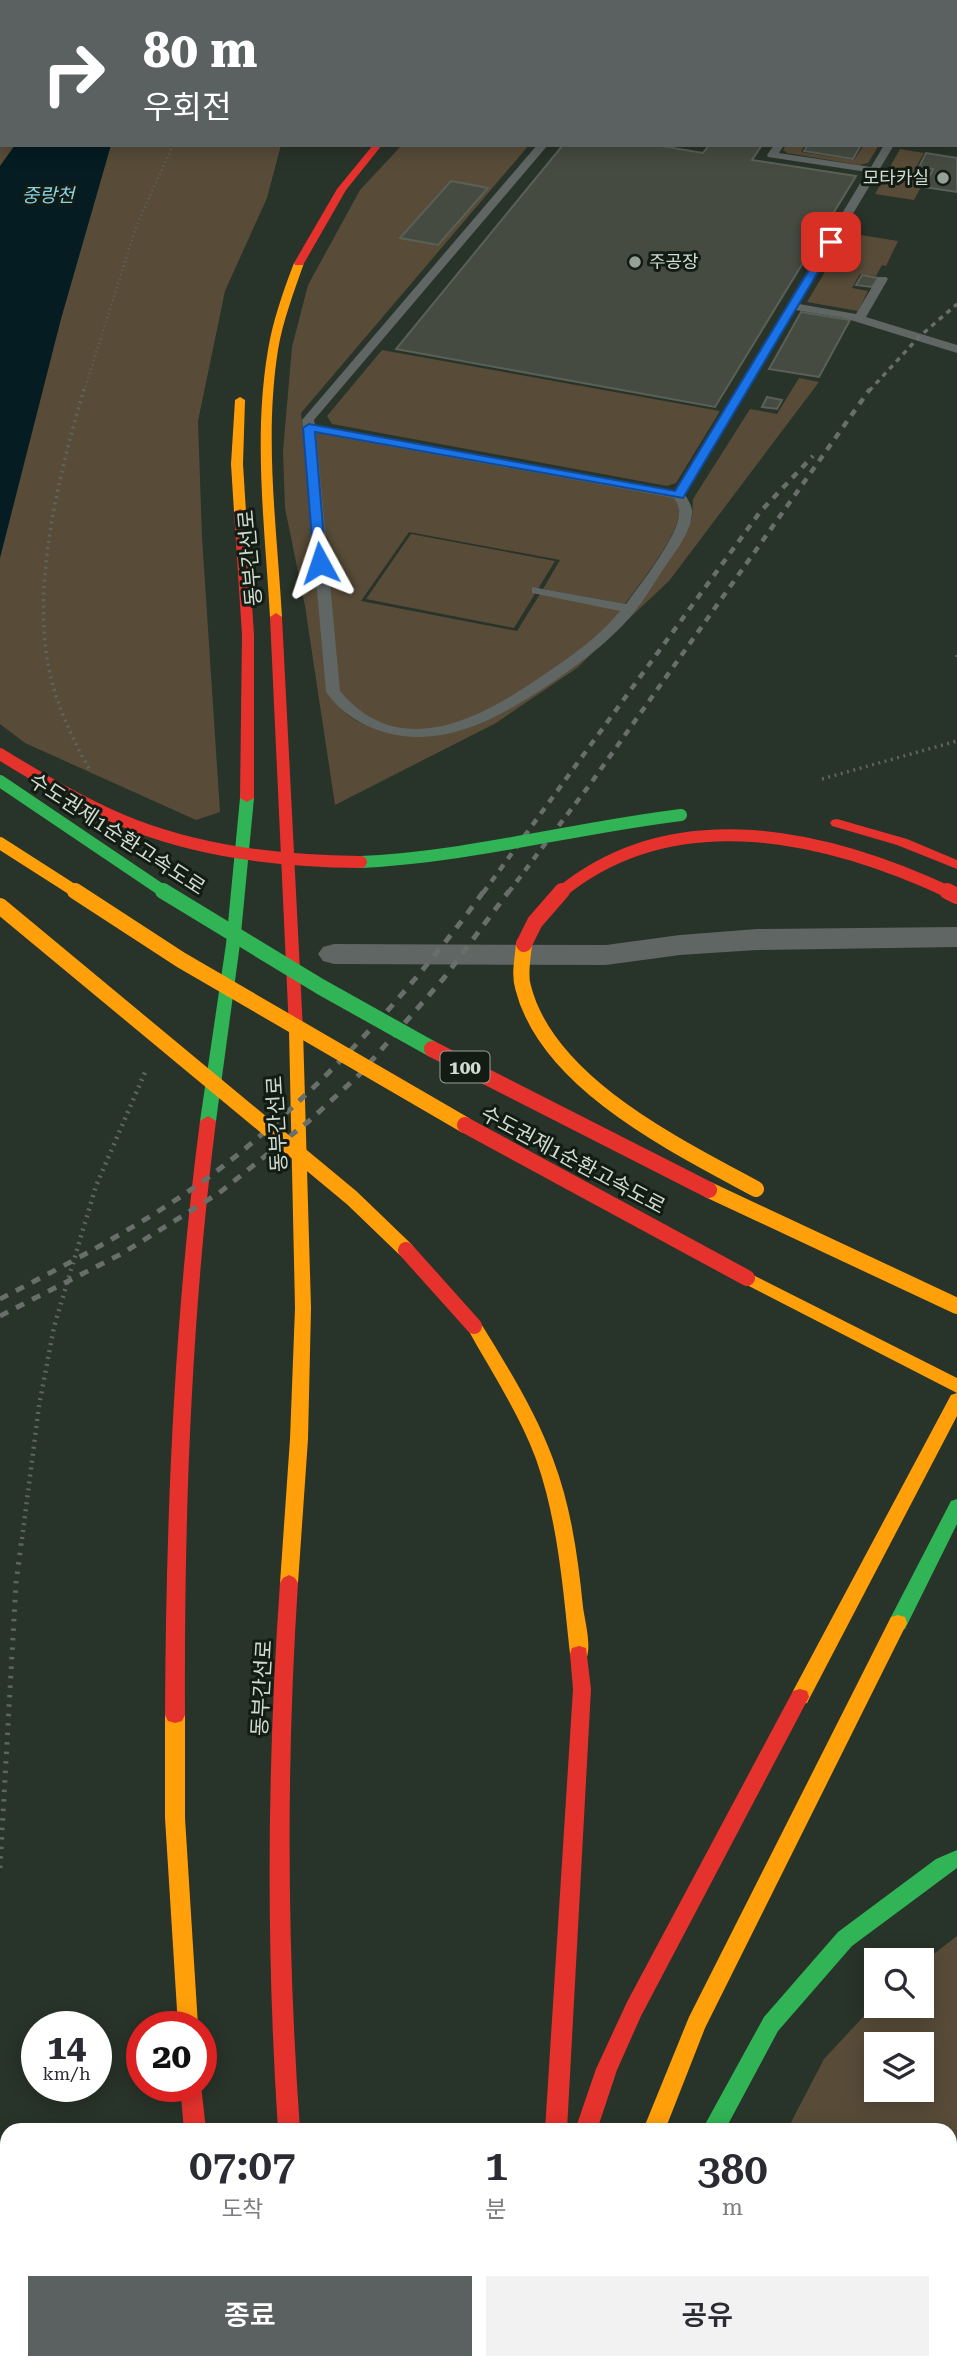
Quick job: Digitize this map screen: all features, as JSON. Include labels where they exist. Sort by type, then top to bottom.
[{"type":"highway","name":"동부간선로","points":[[288,2123],[282,2047],[277,1865],[281,1710],[298,1465],[303,1247],[275,597],[266,495],[266,397],[272,346],[290,285],[324,218],[376,147]]},
{"type":"highway","name":"동부간선로","points":[[187,2011],[176,1818],[174,1586],[179,1411],[205,1141],[233,944],[247,810],[248,635],[237,464],[243,378]]},
{"type":"highway","points":[[0,754],[74,797],[145,829],[225,850],[301,860],[374,862],[431,859],[642,819],[702,813]]},
{"type":"highway","name":"수도권제1순환고속도로","points":[[0,782],[96,848],[202,915],[453,1061],[666,1171],[957,1306]]},
{"type":"highway","points":[[823,821],[895,839],[957,865]]},
{"type":"highway","points":[[774,1198],[637,1117],[577,1073],[555,1051],[531,1013],[522,984],[521,955],[530,927],[559,892],[598,864],[652,844],[711,835],[770,837],[831,847],[891,864],[957,896]]},
{"type":"highway","name":"수도권제1순환고속도로","points":[[0,843],[69,890],[198,970],[440,1112],[747,1278],[957,1386]]},
{"type":"highway","points":[[0,906],[352,1198],[419,1262],[474,1326],[515,1395],[551,1478],[571,1575],[582,1689],[556,2123]]},
{"type":"highway","points":[[855,1240],[957,1292]]},
{"type":"highway","points":[[588,2123],[607,2069],[640,1997],[957,1400]]},
{"type":"highway","points":[[656,2123],[713,1989],[957,1506]]},
{"type":"highway","points":[[717,2123],[771,2024],[845,1939],[943,1866],[957,1859]]},
{"type":"highway","points":[[192,2102],[194,2123]]},
{"type":"street","points":[[334,954],[482,958],[582,956],[690,944],[772,939],[957,937]]},
{"type":"lane","points":[[309,428],[679,495],[686,505],[685,518],[654,572],[614,627],[570,664],[513,700],[447,732],[393,730],[365,722],[344,708],[333,692],[308,420],[541,147]]},
{"type":"lane","points":[[778,147],[772,155],[873,170]]},
{"type":"lane","points":[[679,495],[888,147]]},
{"type":"lane","points":[[859,319],[882,279]]},
{"type":"lane","points":[[792,306],[859,319],[957,349]]},
{"type":"lane","points":[[537,590],[628,608]]},
{"type":"path","points":[[957,655],[957,661]]},
{"type":"path","points":[[822,779],[957,741]]},
{"type":"shaded area","points":[[0,147],[280,147],[267,198],[225,291],[198,421],[202,537],[220,812],[196,820],[25,743],[0,724]]},
{"type":"shaded area","points":[[400,147],[527,147],[301,413],[326,671],[340,706],[363,724],[379,730],[434,734],[463,729],[616,630],[577,668],[496,723],[335,805],[305,606],[285,508],[283,451],[292,347],[308,285],[360,190]]},
{"type":"shaded area","points":[[785,147],[804,147],[801,152],[854,160],[863,147],[878,147],[868,163],[859,165],[787,153],[783,150]]},
{"type":"shaded area","points":[[900,149],[924,153],[916,167],[930,170],[914,200],[875,194]]},
{"type":"shaded area","points":[[848,233],[898,241],[886,266],[882,265],[876,276],[860,274],[852,288],[868,291],[858,311],[807,302]]},
{"type":"shaded area","points":[[382,350],[720,411],[676,483],[667,486],[332,424],[327,416]]},
{"type":"shaded area","points":[[799,378],[819,382],[669,581],[619,628],[659,573],[692,519],[693,499],[750,409],[777,414]]},
{"type":"shaded area","points":[[315,432],[676,497],[682,505],[667,544],[625,604],[543,589],[560,560],[409,532],[361,601],[517,631],[540,594],[622,610],[571,659],[525,691],[479,716],[438,729],[415,730],[380,725],[357,711],[338,691]]},
{"type":"shaded area","points":[[411,534],[555,561],[514,628],[366,599]]},
{"type":"shaded area","points":[[957,1936],[957,2123],[791,2123],[824,2059],[864,2016],[934,2018],[934,1954]]},
{"type":"water","name":"중랑천","points":[[14,147],[110,147],[61,319],[0,558],[0,166]]},
{"type":"building","name":"주공장","points":[[561,147],[667,147],[703,153],[708,147],[761,147],[752,160],[856,176],[715,407],[396,349]]},
{"type":"building","points":[[807,147],[860,147],[853,159],[804,151]]},
{"type":"building","name":"모타카실","points":[[926,153],[957,158],[957,192],[924,187],[933,169],[919,167]]},
{"type":"building","points":[[451,181],[488,188],[438,245],[400,238]]},
{"type":"building","points":[[862,275],[878,278],[872,287],[856,285]]},
{"type":"building","points":[[801,312],[850,320],[819,377],[769,369]]},
{"type":"building","points":[[767,397],[782,400],[777,409],[762,407]]},
{"type":"railway","points":[[869,391],[919,337],[957,304]]},
{"type":"railway","points":[[508,893],[591,783],[870,389]]},
{"type":"railway","points":[[483,893],[760,512],[813,456]]},
{"type":"railway","points":[[0,1299],[155,1214],[241,1152],[308,1093],[370,1029],[429,962],[484,891]]},
{"type":"railway","points":[[0,1316],[123,1253],[219,1193],[309,1121],[360,1074],[444,978],[509,891]]},
{"type":"traffic: fast","points":[[0,781],[104,853],[212,922],[432,1049]]},
{"type":"traffic: fast","points":[[208,1121],[233,944],[247,798]]},
{"type":"traffic: fast","points":[[361,862],[442,856],[601,826],[681,815]]},
{"type":"traffic: fast","points":[[898,1623],[957,1506]]},
{"type":"traffic: fast","points":[[717,2123],[771,2024],[845,1939],[943,1865],[957,1859]]},
{"type":"traffic: slow","points":[[276,617],[266,438],[268,393],[273,350],[283,306],[299,263]]},
{"type":"traffic: slow","points":[[240,400],[237,464],[240,512]]},
{"type":"traffic: slow","points":[[0,843],[181,960],[465,1125]]},
{"type":"traffic: slow","points":[[0,906],[352,1198],[406,1250]]},
{"type":"traffic: slow","points":[[524,944],[522,984],[536,1023],[563,1059],[599,1092],[640,1122],[756,1189]]},
{"type":"traffic: slow","points":[[289,1583],[299,1439],[303,1308],[296,1030]]},
{"type":"traffic: slow","points":[[709,1190],[957,1306]]},
{"type":"traffic: slow","points":[[747,1278],[957,1386]]},
{"type":"traffic: slow","points":[[474,1326],[507,1381],[545,1459],[566,1544],[579,1654]]},
{"type":"traffic: slow","points":[[800,1697],[957,1400]]},
{"type":"traffic: slow","points":[[657,2123],[696,2024],[898,1623]]},
{"type":"traffic: slow","points":[[175,1715],[175,1818],[187,2011]]},
{"type":"traffic: jam","points":[[299,263],[342,189],[376,147]]},
{"type":"traffic: jam","points":[[240,512],[248,635],[247,798]]},
{"type":"traffic: jam","points":[[276,617],[296,1030]]},
{"type":"traffic: jam","points":[[0,754],[107,814],[181,841],[270,858],[361,862]]},
{"type":"traffic: jam","points":[[837,823],[902,842],[957,865]]},
{"type":"traffic: jam","points":[[524,944],[542,912],[581,877],[636,851],[682,839],[729,835],[776,837],[822,845],[868,858],[957,896]]},
{"type":"traffic: jam","points":[[432,1049],[709,1190]]},
{"type":"traffic: jam","points":[[175,1715],[178,1491],[185,1343],[208,1121]]},
{"type":"traffic: jam","points":[[465,1125],[747,1278]]},
{"type":"traffic: jam","points":[[406,1250],[474,1326]]},
{"type":"traffic: jam","points":[[288,2123],[281,1993],[278,1857],[281,1720],[289,1583]]},
{"type":"traffic: jam","points":[[556,2123],[582,1689],[579,1654]]},
{"type":"traffic: jam","points":[[588,2123],[607,2069],[634,2009],[800,1697]]},
{"type":"traffic: jam","points":[[192,2102],[194,2123]]},
{"type":"place","name":"모타카실","points":[[943,178]]},
{"type":"place","name":"주공장","points":[[635,262]]},
{"type":"route","points":[[320,563],[309,428],[679,495],[831,242]]}]
